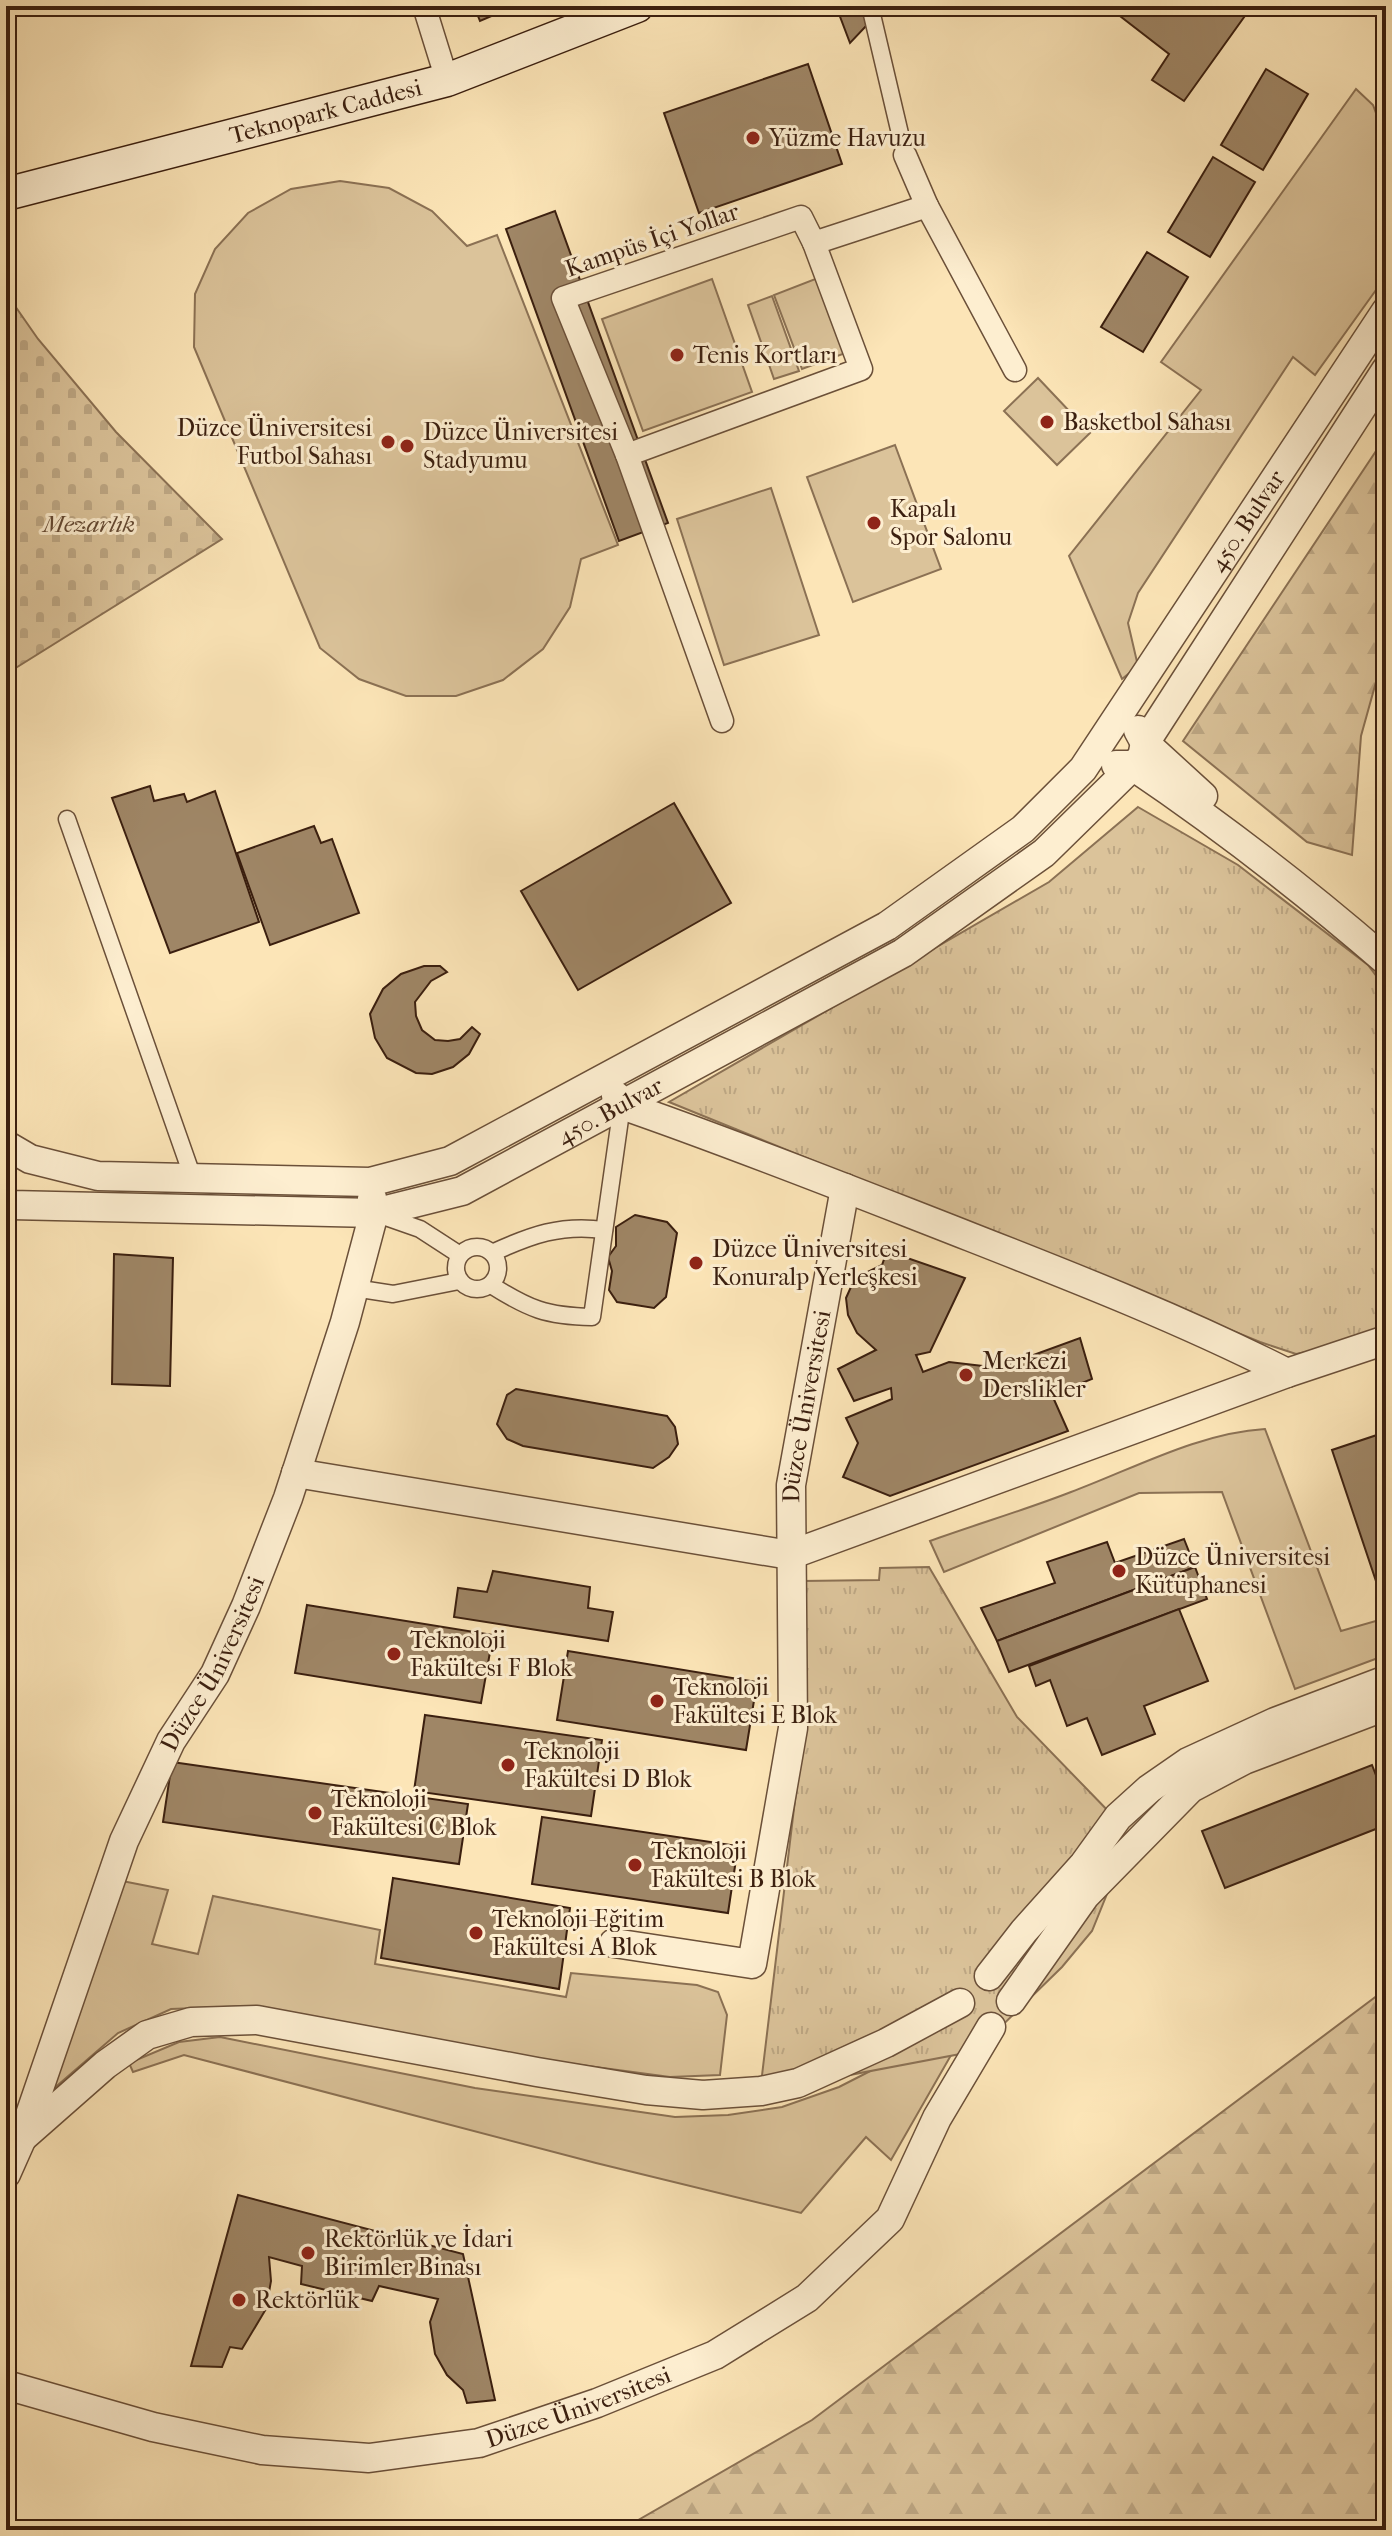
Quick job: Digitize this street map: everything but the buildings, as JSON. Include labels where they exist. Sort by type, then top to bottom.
[{"type":"main road","name":"Teknopark Caddesi","points":[[6,194],[447,80],[616,10]]},
{"type":"street","points":[[424,6],[447,80]]},
{"type":"street","points":[[870,6],[905,155],[927,206],[1015,370]]},
{"type":"street","points":[[814,243],[927,206]]},
{"type":"street","name":"Kampüs İçi Yollar","points":[[627,455],[861,369],[814,243],[801,217],[563,298],[627,455],[722,721]]},
{"type":"street","name":"450. Bulvar","points":[[6,1145],[30,1159],[98,1176],[370,1182],[450,1161],[887,926],[1023,829],[1083,769],[1386,311]]},
{"type":"street","name":"450. Bulvar","points":[[6,1202],[11,1205],[374,1213],[462,1191],[903,953],[1044,853],[1138,754],[1386,370]]},
{"type":"street","points":[[1106,735],[1104,751],[1111,763],[1138,754],[1186,782],[1386,940]]},
{"type":"street","points":[[1138,754],[1209,818],[1319,903],[1386,961]]},
{"type":"street","points":[[67,819],[193,1178]]},
{"type":"street","points":[[604,1078],[622,1105],[713,1137],[1045,1266],[1287,1373]]},
{"type":"street","points":[[491,1285],[524,1306],[558,1316],[592,1317],[622,1105]]},
{"type":"street","name":"Düzce Üniversitesi","points":[[6,2174],[22,2138],[124,1841],[171,1741],[215,1674],[246,1606],[296,1473],[374,1213],[370,1182]]},
{"type":"street","name":"Düzce Üniversitesi","points":[[614,1943],[752,1964],[793,1728],[791,1485],[845,1188]]},
{"type":"street","points":[[374,1213],[420,1229],[460,1255]]},
{"type":"street","points":[[492,1253],[528,1236],[577,1226],[604,1230]]},
{"type":"street","points":[[479,1247],[492,1253],[498,1272],[491,1285],[478,1290],[459,1281],[455,1268],[465,1250],[479,1247]]},
{"type":"street","points":[[354,1288],[393,1294],[459,1281]]},
{"type":"street","points":[[296,1473],[790,1555],[1287,1373],[1386,1340]]},
{"type":"street","points":[[1386,1680],[1275,1722],[1188,1762],[1149,1789],[1118,1817],[1084,1864],[1024,1931],[989,1976],[971,1980],[961,1994],[961,2012],[973,2025],[991,2027],[1006,2018],[1011,2001],[1085,1896],[1191,1788],[1244,1760],[1386,1706]]},
{"type":"street","points":[[989,1976],[1004,1985],[1011,2001]]},
{"type":"street","name":"Düzce Üniversitesi","points":[[22,2138],[105,2065],[147,2035],[191,2022],[257,2020],[537,2072],[646,2090],[703,2095],[761,2091],[798,2083],[886,2043],[960,2003]]},
{"type":"street","name":"Düzce Üniversitesi","points":[[6,2385],[153,2427],[262,2450],[369,2458],[479,2443],[597,2403],[715,2355],[807,2298],[880,2229],[890,2219],[937,2118],[991,2027]]},
{"type":"green space","points":[[1356,89],[1373,105],[1386,140],[1386,276],[1315,375],[1293,357],[1138,593],[1128,623],[1138,666],[1122,679],[1069,556],[1201,390],[1161,362]]},
{"type":"green space","name":"Düzce Üniversitesi Futbol Sahası","points":[[340,181],[389,188],[432,211],[467,246],[497,235],[618,545],[581,559],[570,607],[543,649],[503,680],[456,696],[406,696],[359,679],[320,648],[194,347],[195,294],[215,249],[248,213],[291,189]]},
{"type":"green space","points":[[823,276],[851,351],[802,369],[774,295]]},
{"type":"green space","name":"Tenis Kortları","points":[[712,279],[752,392],[643,431],[602,319]]},
{"type":"green space","name":"Mezarlık","points":[[6,293],[38,339],[116,432],[222,539],[6,674]]},
{"type":"green space","points":[[772,296],[799,371],[774,379],[748,305]]},
{"type":"green space","name":"Basketbol Sahası","points":[[1038,378],[1090,433],[1057,465],[1004,411]]},
{"type":"green space","points":[[1386,436],[1386,646],[1361,736],[1352,855],[1307,842],[1183,741]]},
{"type":"green space","name":"Kapalı Spor Salonu","points":[[895,445],[941,569],[853,602],[807,477]]},
{"type":"green space","points":[[771,488],[819,635],[724,665],[677,519]]},
{"type":"green space","points":[[1138,807],[1238,865],[1368,965],[1386,989],[1386,1330],[1351,1343],[1296,1354],[669,1102],[1049,882]]},
{"type":"green space","points":[[1265,1429],[1341,1631],[1386,1618],[1386,1655],[1295,1689],[1222,1492],[1139,1493],[944,1572],[930,1541],[1054,1499],[1166,1453],[1215,1437]]},
{"type":"green space","points":[[929,1567],[1017,1717],[1113,1816],[1111,1884],[1092,1931],[1062,1967],[976,2051],[760,2092],[801,1750],[802,1581],[879,1580],[880,1568]]},
{"type":"green space","points":[[117,1880],[168,1890],[152,1944],[198,1954],[213,1896],[380,1930],[375,1964],[566,1997],[571,1973],[697,1985],[718,1992],[727,2015],[720,2075],[670,2077],[506,2055],[248,2006],[171,2009],[118,2033],[44,2097]]},
{"type":"green space","points":[[1386,1989],[1386,2530],[621,2530],[812,2420]]},
{"type":"green space","points":[[220,2037],[475,2088],[675,2117],[728,2115],[782,2107],[839,2087],[884,2064],[954,2050],[891,2160],[866,2137],[801,2213],[596,2163],[184,2055],[133,2072],[129,2063],[179,2042]]},
{"type":"place","name":"Yüzme Havuzu","points":[[753,138]]},
{"type":"place","name":"Tenis Kortları","points":[[677,355]]},
{"type":"place","name":"Basketbol Sahası","points":[[1047,422]]},
{"type":"place","name":"Düzce Üniversitesi Futbol Sahası","points":[[388,442]]},
{"type":"place","name":"Düzce Üniversitesi Stadyumu","points":[[407,446]]},
{"type":"place","name":"Kapalı Spor Salonu","points":[[874,523]]},
{"type":"place","name":"Düzce Üniversitesi Konuralp Yerleşkesi","points":[[696,1263]]},
{"type":"place","name":"Merkezi Derslikler","points":[[966,1375]]},
{"type":"place","name":"Düzce Üniversitesi Kütüphanesi","points":[[1119,1571]]},
{"type":"place","name":"Teknoloji Fakültesi F Blok","points":[[394,1654]]},
{"type":"place","name":"Teknoloji Fakültesi E Blok","points":[[657,1701]]},
{"type":"place","name":"Teknoloji Fakültesi D Blok","points":[[508,1765]]},
{"type":"place","name":"Teknoloji Fakültesi C Blok","points":[[315,1813]]},
{"type":"place","name":"Teknoloji Fakültesi B Blok","points":[[635,1865]]},
{"type":"place","name":"Teknoloji-Eğitim Fakültesi A Blok","points":[[476,1933]]},
{"type":"place","name":"Rektörlük ve İdari Birimler Binası","points":[[308,2253]]},
{"type":"place","name":"Rektörlük","points":[[239,2300]]}]
